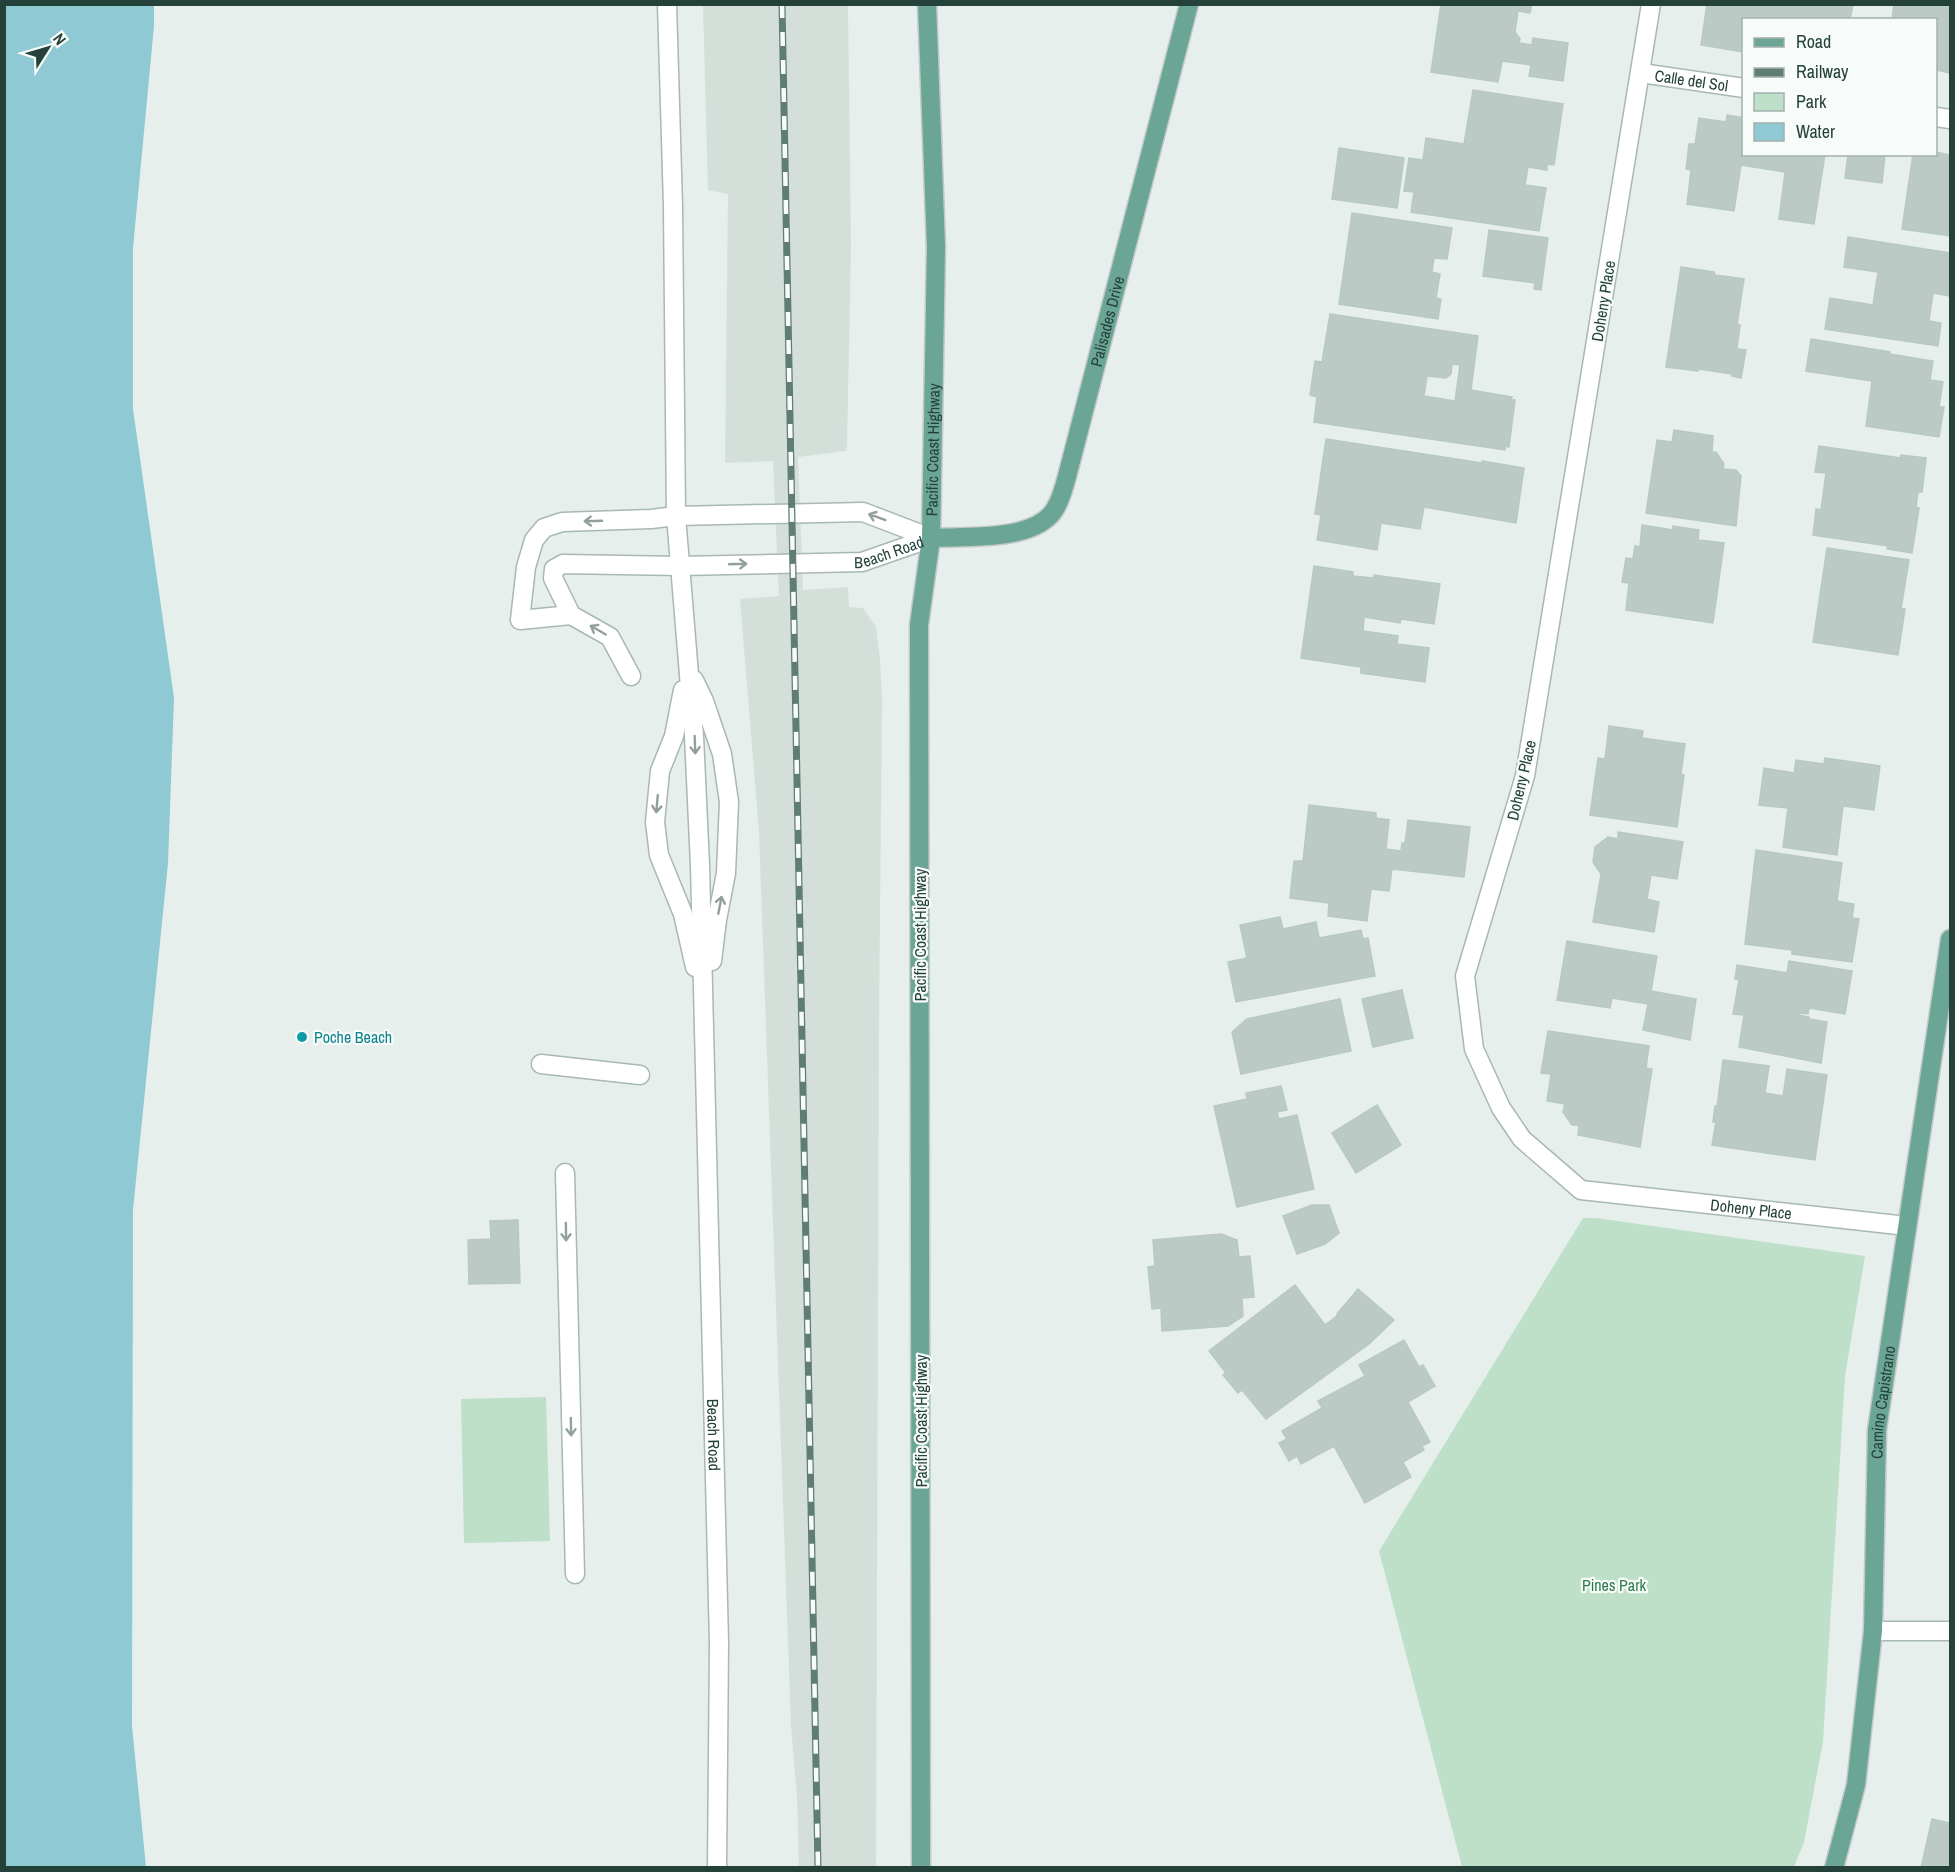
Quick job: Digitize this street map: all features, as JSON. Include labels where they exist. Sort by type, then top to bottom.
[{"type":"main road","name":"Pacific Coast Highway","points":[[921,1868],[919,625],[932,538],[936,247],[927,4]]},
{"type":"main road","name":"Palisades Drive","points":[[932,538],[1010,534],[1028,530],[1045,521],[1055,510],[1070,465],[1189,4]]},
{"type":"main road","name":"Camino Capistrano","points":[[1834,1868],[1856,1785],[1873,1630],[1877,1430],[1950,939]]},
{"type":"street","points":[[571,615],[520,620],[525,567],[534,540],[544,528],[562,522],[676,516],[673,206],[668,4]]},
{"type":"street","name":"Doheny Place","points":[[1651,4],[1525,776],[1465,976],[1474,1050],[1501,1108],[1522,1139],[1581,1190],[1907,1226]]},
{"type":"street","name":"Calle del Sol","points":[[1641,73],[1742,88]]},
{"type":"street","name":"Beach Road","points":[[717,1868],[719,1643],[700,865],[694,736],[676,516],[863,512],[932,538]]},
{"type":"street","name":"Beach Road","points":[[680,566],[862,562],[932,538]]},
{"type":"street","points":[[631,676],[610,638],[571,615],[553,578],[554,569],[563,564],[680,566]]},
{"type":"street","name":"Beach Road","points":[[688,666],[678,722],[660,771],[655,822],[659,855],[683,914],[704,1004]]},
{"type":"street","name":"Beach Road","points":[[688,666],[704,701],[722,754],[729,802],[726,873],[704,1004]]},
{"type":"street","points":[[541,1064],[640,1075]]},
{"type":"street","points":[[565,1173],[575,1574]]},
{"type":"street","points":[[1873,1630],[1950,1631]]},
{"type":"shaded area","points":[[703,5],[848,5],[851,247],[847,446],[846,451],[798,457],[803,590],[848,587],[849,607],[863,608],[876,627],[880,660],[882,700],[876,1867],[799,1867],[797,1797],[791,1726],[759,832],[740,599],[779,596],[773,461],[725,463],[728,194],[708,190]]},
{"type":"green space","name":"Pines Park","points":[[1583,1218],[1865,1256],[1845,1376],[1823,1742],[1804,1842],[1794,1867],[1462,1867],[1379,1551]]},
{"type":"green space","points":[[546,1397],[550,1541],[464,1543],[461,1399]]},
{"type":"water","points":[[5,4],[154,5],[154,26],[133,248],[133,409],[174,698],[168,863],[133,1210],[132,1726],[146,1867],[5,1867]]},
{"type":"building","points":[[1441,4],[1532,4],[1530,13],[1518,11],[1515,32],[1520,39],[1519,43],[1532,45],[1533,38],[1568,43],[1563,81],[1529,76],[1531,65],[1502,61],[1498,82],[1431,72]]},
{"type":"building","points":[[1707,4],[1853,4],[1850,18],[1742,18],[1742,52],[1701,45]]},
{"type":"building","points":[[1894,4],[1950,4],[1950,73],[1937,70],[1937,18],[1892,18]]},
{"type":"building","points":[[1473,90],[1563,104],[1554,165],[1547,164],[1547,170],[1528,167],[1525,185],[1546,188],[1539,231],[1411,212],[1414,192],[1404,191],[1409,158],[1423,160],[1426,138],[1464,144]]},
{"type":"building","points":[[1727,115],[1742,118],[1742,156],[1825,156],[1814,224],[1779,219],[1785,172],[1741,165],[1734,211],[1687,204],[1691,170],[1686,169],[1689,144],[1695,144],[1699,118],[1726,122]]},
{"type":"building","points":[[1339,148],[1404,158],[1397,208],[1332,199]]},
{"type":"building","points":[[1937,152],[1950,155],[1950,236],[1902,229],[1913,156],[1937,156]]},
{"type":"building","points":[[1848,156],[1885,156],[1882,183],[1845,178]]},
{"type":"building","points":[[1352,213],[1452,228],[1447,259],[1434,258],[1432,272],[1440,274],[1436,298],[1441,299],[1438,319],[1339,304]]},
{"type":"building","points":[[1489,230],[1548,238],[1541,290],[1534,289],[1535,283],[1483,276]]},
{"type":"building","points":[[1848,237],[1950,253],[1950,296],[1933,293],[1929,321],[1941,323],[1938,346],[1825,329],[1830,298],[1873,305],[1878,272],[1844,267]]},
{"type":"building","points":[[1681,267],[1744,279],[1737,325],[1740,325],[1737,349],[1746,350],[1741,378],[1732,376],[1732,374],[1699,369],[1698,371],[1666,367]]},
{"type":"building","points":[[1330,314],[1478,336],[1471,390],[1512,397],[1511,400],[1515,400],[1509,447],[1505,446],[1505,450],[1314,422],[1317,397],[1310,395],[1315,361],[1322,362]],"holes":[[[1452,364],[1460,365],[1455,401],[1424,396],[1427,376],[1446,378],[1451,374]]]},
{"type":"building","points":[[1811,339],[1933,361],[1930,380],[1943,382],[1939,407],[1944,407],[1939,437],[1866,426],[1872,381],[1806,371]]},
{"type":"building","points":[[1674,430],[1713,436],[1712,452],[1716,452],[1724,464],[1723,469],[1736,470],[1741,476],[1736,526],[1646,513],[1657,440],[1672,442]]},
{"type":"building","points":[[1326,439],[1524,468],[1516,523],[1424,507],[1420,529],[1381,523],[1377,550],[1317,540],[1321,515],[1315,514]]},
{"type":"building","points":[[1819,446],[1901,458],[1901,455],[1926,458],[1922,492],[1918,492],[1916,507],[1919,508],[1912,553],[1887,549],[1888,546],[1813,535],[1816,509],[1821,510],[1826,473],[1815,472]]},
{"type":"building","points":[[1642,525],[1673,530],[1673,526],[1699,530],[1698,540],[1724,543],[1713,623],[1626,610],[1629,583],[1622,582],[1626,558],[1633,559],[1635,546],[1640,547]]},
{"type":"building","points":[[1827,548],[1909,560],[1901,609],[1905,609],[1898,655],[1813,642]]},
{"type":"building","points":[[1314,566],[1353,572],[1353,576],[1373,578],[1374,575],[1440,584],[1434,624],[1401,619],[1400,623],[1364,617],[1363,631],[1398,636],[1397,644],[1429,648],[1425,682],[1361,673],[1361,667],[1301,658]]},
{"type":"building","points":[[1609,726],[1643,731],[1642,738],[1685,744],[1681,774],[1684,775],[1677,827],[1590,815],[1598,758],[1605,759]]},
{"type":"building","points":[[1825,758],[1880,766],[1874,810],[1843,806],[1837,855],[1783,847],[1788,808],[1759,805],[1764,768],[1794,773],[1796,760],[1824,764]]},
{"type":"building","points":[[1309,805],[1376,813],[1376,818],[1389,820],[1386,849],[1401,851],[1402,843],[1405,843],[1408,820],[1470,827],[1464,877],[1392,869],[1389,891],[1371,889],[1367,921],[1328,916],[1329,903],[1290,898],[1294,861],[1303,861]]},
{"type":"building","points":[[1618,832],[1683,842],[1677,879],[1651,875],[1647,899],[1659,902],[1654,932],[1593,922],[1601,874],[1593,862],[1595,847],[1608,837],[1618,839]]},
{"type":"building","points":[[1756,850],[1842,863],[1837,901],[1854,904],[1852,918],[1859,919],[1852,962],[1792,954],[1792,950],[1745,944]]},
{"type":"building","points":[[1280,917],[1283,929],[1316,922],[1319,938],[1361,930],[1363,939],[1368,938],[1375,976],[1236,1002],[1228,962],[1247,958],[1240,925]]},
{"type":"building","points":[[1567,941],[1657,956],[1651,991],[1696,999],[1690,1040],[1643,1030],[1648,1004],[1612,998],[1610,1008],[1557,1000]]},
{"type":"building","points":[[1789,961],[1852,971],[1845,1014],[1809,1008],[1808,1014],[1800,1013],[1799,1015],[1827,1022],[1821,1063],[1739,1047],[1744,1015],[1733,1014],[1739,980],[1735,979],[1737,965],[1787,973]]},
{"type":"building","points":[[1402,990],[1413,1038],[1373,1047],[1362,999]]},
{"type":"building","points":[[1340,999],[1351,1051],[1241,1074],[1232,1032],[1247,1019]]},
{"type":"building","points":[[1548,1031],[1649,1046],[1646,1068],[1652,1069],[1640,1147],[1578,1135],[1579,1125],[1572,1125],[1563,1112],[1565,1104],[1547,1101],[1551,1074],[1541,1073]]},
{"type":"building","points":[[1723,1060],[1769,1066],[1765,1093],[1783,1096],[1787,1069],[1827,1075],[1815,1160],[1712,1145],[1716,1122],[1713,1122],[1715,1106],[1717,1107]]},
{"type":"building","points":[[1281,1086],[1287,1110],[1277,1112],[1279,1119],[1297,1115],[1314,1189],[1237,1207],[1214,1106],[1247,1099],[1246,1093]]},
{"type":"building","points":[[1377,1105],[1401,1145],[1356,1173],[1332,1133]]},
{"type":"building","points":[[1312,1205],[1329,1205],[1339,1233],[1325,1244],[1297,1254],[1283,1216]]},
{"type":"building","points":[[518,1220],[520,1283],[469,1284],[468,1240],[491,1239],[490,1221]]},
{"type":"building","points":[[1221,1234],[1237,1240],[1239,1257],[1250,1256],[1254,1297],[1242,1298],[1243,1316],[1228,1326],[1162,1331],[1161,1308],[1152,1309],[1148,1267],[1155,1266],[1153,1240]]},
{"type":"building","points":[[1295,1285],[1325,1325],[1337,1316],[1358,1289],[1394,1320],[1369,1344],[1266,1419],[1242,1390],[1238,1393],[1223,1375],[1226,1373],[1209,1351]]},
{"type":"building","points":[[1404,1340],[1419,1367],[1423,1365],[1435,1386],[1408,1402],[1430,1442],[1422,1446],[1424,1450],[1403,1462],[1411,1477],[1365,1503],[1334,1446],[1301,1464],[1297,1456],[1289,1461],[1279,1443],[1287,1439],[1282,1431],[1322,1408],[1318,1401],[1365,1376],[1359,1365]]},
{"type":"building","points":[[1932,1819],[1950,1823],[1950,1868],[1921,1868]]},
{"type":"railway","points":[[782,4],[818,1868]]},
{"type":"place","name":"Poche Beach","points":[[302,1037]]}]
